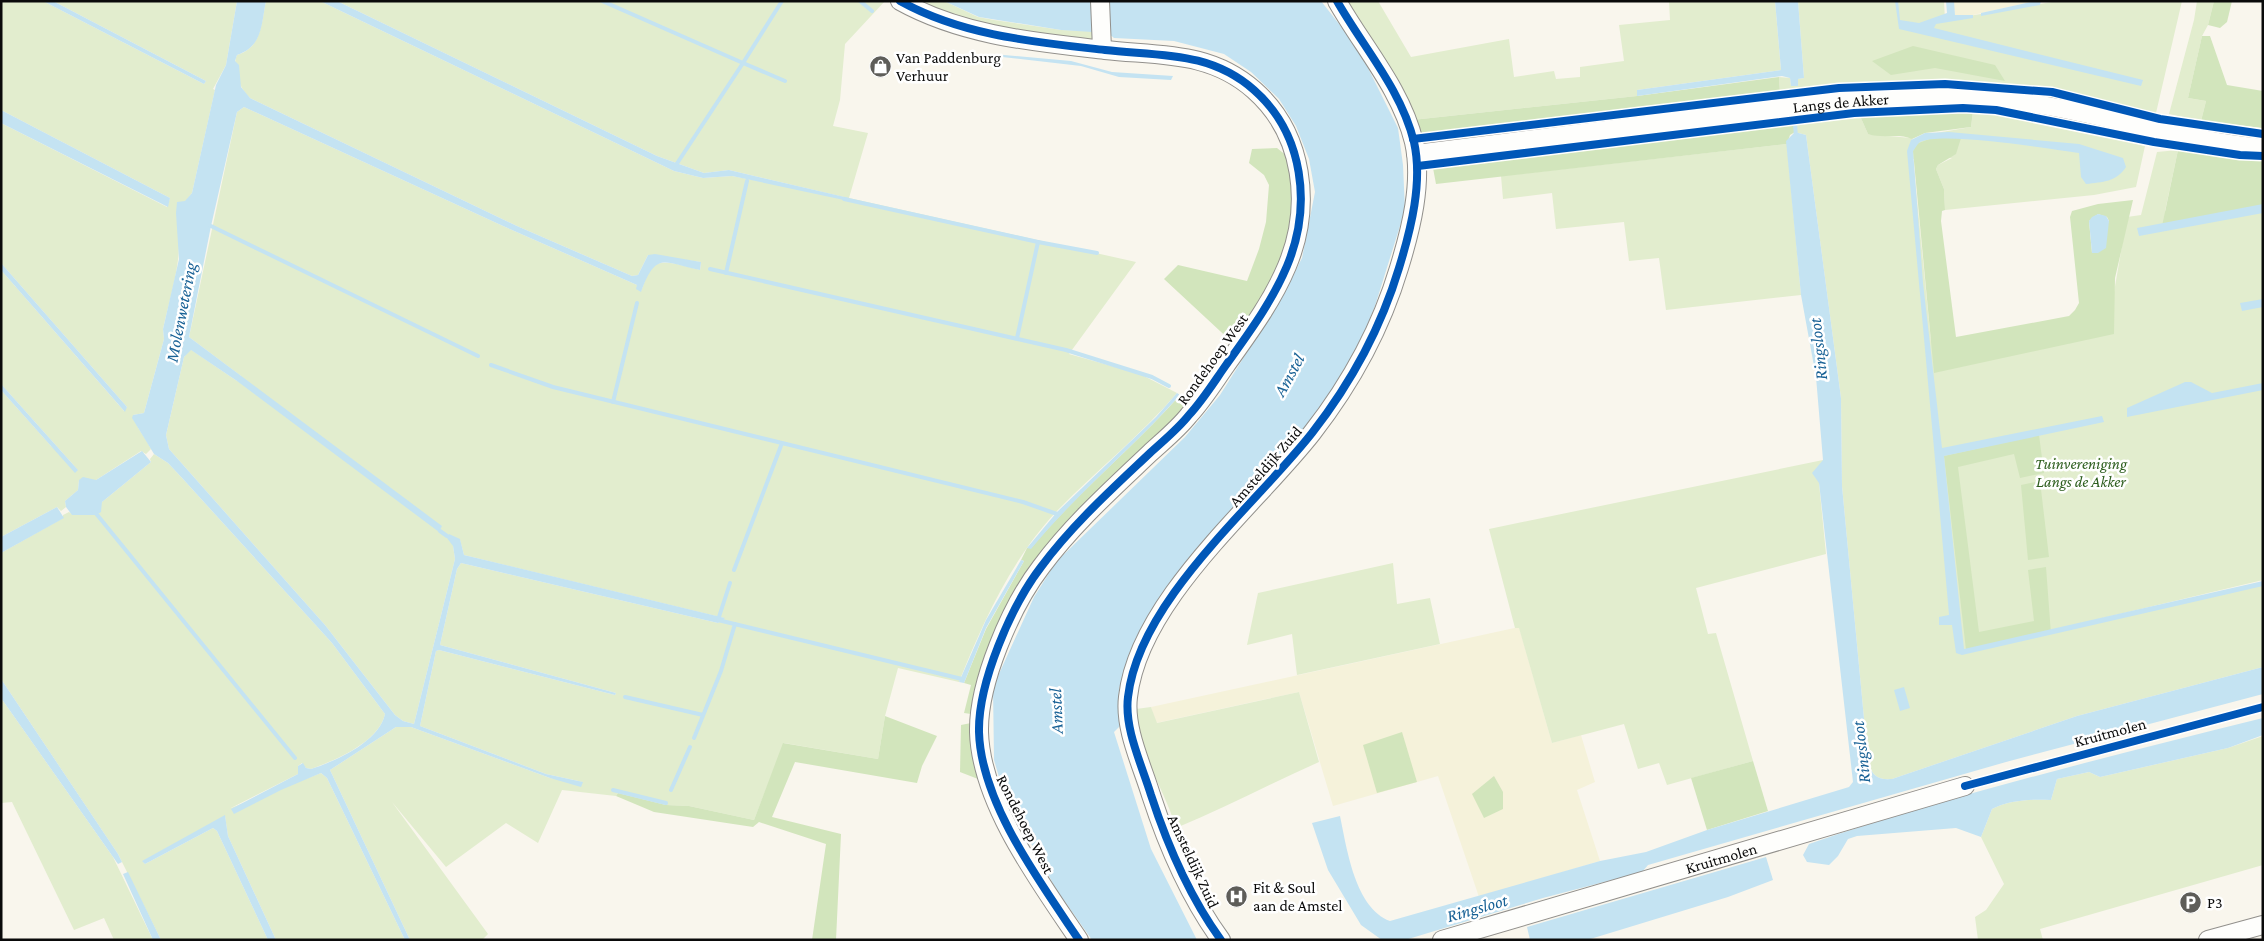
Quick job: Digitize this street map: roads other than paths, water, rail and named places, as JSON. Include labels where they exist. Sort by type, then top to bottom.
[{"type":"street","name":"Rondehoep West","points":[[900,1],[979,33],[1103,42],[1183,55],[1223,68],[1254,90],[1283,123],[1298,161],[1302,193],[1298,228],[1287,266],[1254,326],[1189,416],[1090,511],[1040,568],[998,646],[984,688],[979,731],[985,771],[1000,809],[1035,875],[1079,940]]},
{"type":"street","name":"Amsteldijk Zuid","points":[[1221,940],[1204,916],[1188,886],[1161,825],[1131,729],[1127,710],[1131,680],[1148,636],[1176,590],[1311,434],[1344,389],[1383,317],[1405,249],[1414,208],[1418,166],[1413,139],[1395,92],[1337,1]]},
{"type":"street","points":[[1101,8],[1103,42]]},
{"type":"street","name":"Langs de Akker","points":[[1416,154],[1799,106],[1910,96],[1983,98],[2022,102],[2184,136],[2263,148]]},
{"type":"street","name":"Kruitmolen","points":[[1442,940],[1965,786]]},
{"type":"street","points":[[2208,940],[2263,925]]},
{"type":"water","points":[[43,1],[53,1],[206,81],[204,84]]},
{"type":"water","name":"Molenwetering","points":[[237,1],[266,1],[256,40],[246,51],[237,55],[235,61],[239,65],[241,87],[250,98],[517,226],[632,276],[638,275],[648,255],[655,254],[701,262],[700,270],[669,263],[657,265],[651,270],[641,292],[636,289],[637,285],[503,226],[244,107],[237,112],[211,226],[189,337],[442,526],[439,532],[237,381],[191,350],[184,357],[166,435],[169,449],[325,625],[395,715],[403,721],[414,724],[455,559],[453,546],[447,538],[449,534],[460,539],[464,555],[725,618],[718,623],[461,563],[457,569],[440,645],[616,693],[615,695],[439,650],[436,651],[420,726],[546,774],[583,782],[581,787],[550,778],[411,727],[396,727],[330,770],[410,940],[405,940],[327,778],[321,773],[281,790],[234,814],[231,809],[298,774],[298,766],[303,763],[306,768],[311,769],[355,749],[366,742],[374,733],[381,724],[385,714],[332,643],[168,463],[154,454],[132,418],[133,415],[144,413],[164,339],[163,329],[179,259],[177,202],[185,201],[192,193],[216,85],[226,65]]},
{"type":"water","points":[[320,1],[337,1],[657,156],[704,173],[729,170],[849,198],[844,200],[732,176],[703,178],[674,171]]},
{"type":"water","name":"Amstel","points":[[944,1],[1096,1],[1107,17],[1110,1],[1321,1],[1358,48],[1398,128],[1403,165],[1405,210],[1375,306],[1351,366],[1321,409],[1232,509],[1150,612],[1130,652],[1119,689],[1118,712],[1120,726],[1114,732],[1151,849],[1197,940],[1092,940],[1056,889],[1004,794],[994,760],[993,687],[1034,597],[1056,562],[1185,437],[1220,395],[1282,297],[1302,258],[1315,192],[1309,159],[1296,126],[1279,99],[1251,72],[1224,54],[1174,41],[1114,38],[1108,33],[1061,30],[979,17]]},
{"type":"water","points":[[1775,1],[1798,1],[1804,78],[1798,79],[1798,86],[1791,86],[1790,78],[1782,76],[1637,96],[1637,90],[1781,70]]},
{"type":"water","points":[[1895,1],[1898,1],[1900,20],[1919,23],[1947,13],[1946,1],[1954,1],[1955,15],[1973,15],[1973,18],[1936,24],[1934,28],[2143,80],[2141,86],[1899,29]]},
{"type":"water","points":[[2041,1],[2040,5],[1981,16],[1981,13]]},
{"type":"water","points":[[993,54],[1071,61],[1112,72],[1173,76],[1171,80],[1119,77],[1081,66],[993,56]]},
{"type":"water","points":[[1,110],[170,198],[168,207],[1,123]]},
{"type":"water","points":[[1795,132],[1806,135],[1841,398],[1842,486],[1868,761],[1873,774],[1882,779],[1892,779],[2077,716],[2263,667],[2263,694],[2006,762],[1648,865],[1642,872],[1543,898],[1405,940],[1382,940],[1361,925],[1328,870],[1312,823],[1340,816],[1354,876],[1361,891],[1368,904],[1378,914],[1390,921],[1600,861],[1646,852],[1707,830],[1849,787],[1853,782],[1819,483],[1812,473],[1823,460],[1816,377],[1801,295],[1786,141]]},
{"type":"water","points":[[1949,132],[2079,144],[2123,158],[2126,167],[2118,176],[2103,182],[2086,184],[2081,177],[2079,153],[1997,142],[1950,139],[1932,139],[1920,142],[1913,151],[1923,283],[1942,448],[2102,416],[2104,422],[1944,456],[1964,649],[2263,581],[2263,586],[1962,655],[1956,653],[1952,625],[1939,625],[1939,617],[1949,615],[1907,151],[1911,140],[1925,133]]},
{"type":"water","points":[[2263,204],[2263,213],[2139,236],[2137,228]]},
{"type":"water","points":[[2098,214],[2106,216],[2109,221],[2106,248],[2098,253],[2092,253],[2089,221]]},
{"type":"water","points":[[1,263],[127,407],[125,412],[1,270]]},
{"type":"water","points":[[2263,299],[2263,307],[2242,311],[2240,303]]},
{"type":"water","points":[[2185,382],[2191,382],[2212,393],[2263,383],[2263,390],[2127,417],[2127,408]]},
{"type":"water","points":[[1,384],[78,470],[75,473],[1,390]]},
{"type":"water","points":[[1177,393],[1180,395],[1162,415],[1067,509],[1031,549],[1027,548],[1057,512],[1156,417]]},
{"type":"water","points":[[142,451],[151,462],[102,502],[101,512],[96,515],[72,515],[66,507],[65,501],[78,490],[79,480],[83,477],[96,480]]},
{"type":"water","points":[[57,507],[64,518],[1,553],[1,537]]},
{"type":"water","points":[[1021,560],[1024,561],[986,628],[964,683],[959,682],[986,620]]},
{"type":"water","points":[[1,679],[122,862],[118,864],[1,698]]},
{"type":"water","points":[[1904,687],[1910,708],[1900,711],[1894,690]]},
{"type":"water","points":[[2263,718],[2263,735],[2228,748],[2100,777],[2089,772],[2057,779],[2051,800],[2021,801],[1992,809],[1981,837],[1956,828],[1857,836],[1848,839],[1838,856],[1829,865],[1807,862],[1803,855],[1809,844],[1921,808],[2035,776]]},
{"type":"water","points":[[225,815],[228,836],[276,940],[268,940],[217,831],[213,828],[145,864],[142,861]]},
{"type":"water","points":[[1766,857],[1773,880],[1728,897],[1587,940],[1530,940],[1527,927]]},
{"type":"water","points":[[128,872],[161,940],[153,940],[123,874]]},
{"type":"waterway","points":[[602,1],[743,63],[676,165]]},
{"type":"waterway","points":[[782,1],[743,63],[785,81]]},
{"type":"waterway","points":[[860,1],[872,11]]},
{"type":"waterway","name":"Ringsloot","points":[[1795,124],[1796,137]]},
{"type":"waterway","points":[[726,273],[747,181]]},
{"type":"waterway","points":[[844,199],[1038,242]]},
{"type":"waterway","points":[[211,226],[478,356]]},
{"type":"waterway","points":[[1017,338],[1038,242],[1097,253]]},
{"type":"waterway","points":[[710,269],[1066,350],[1152,377],[1169,386]]},
{"type":"waterway","points":[[613,402],[637,303]]},
{"type":"waterway","points":[[491,365],[553,387],[782,443]]},
{"type":"waterway","points":[[734,570],[782,443],[1023,502],[1057,514]]},
{"type":"waterway","points":[[94,511],[295,758]]},
{"type":"waterway","points":[[440,531],[447,536]]},
{"type":"waterway","points":[[730,583],[718,620],[962,679]]},
{"type":"waterway","points":[[694,738],[721,671],[735,624]]},
{"type":"waterway","points":[[625,697],[703,715]]},
{"type":"waterway","points":[[671,790],[690,747]]},
{"type":"waterway","points":[[613,790],[666,803]]},
{"type":"place","name":"Van Paddenburg Verhuur","points":[[880,66]]},
{"type":"place","name":"Fit & Soul aan de Amstel","points":[[1237,896]]},
{"type":"place","name":"P3","points":[[2191,902]]},
{"type":"park label","name":"Tuinvereniging Langs de Akker","points":[[2081,472]]}]
